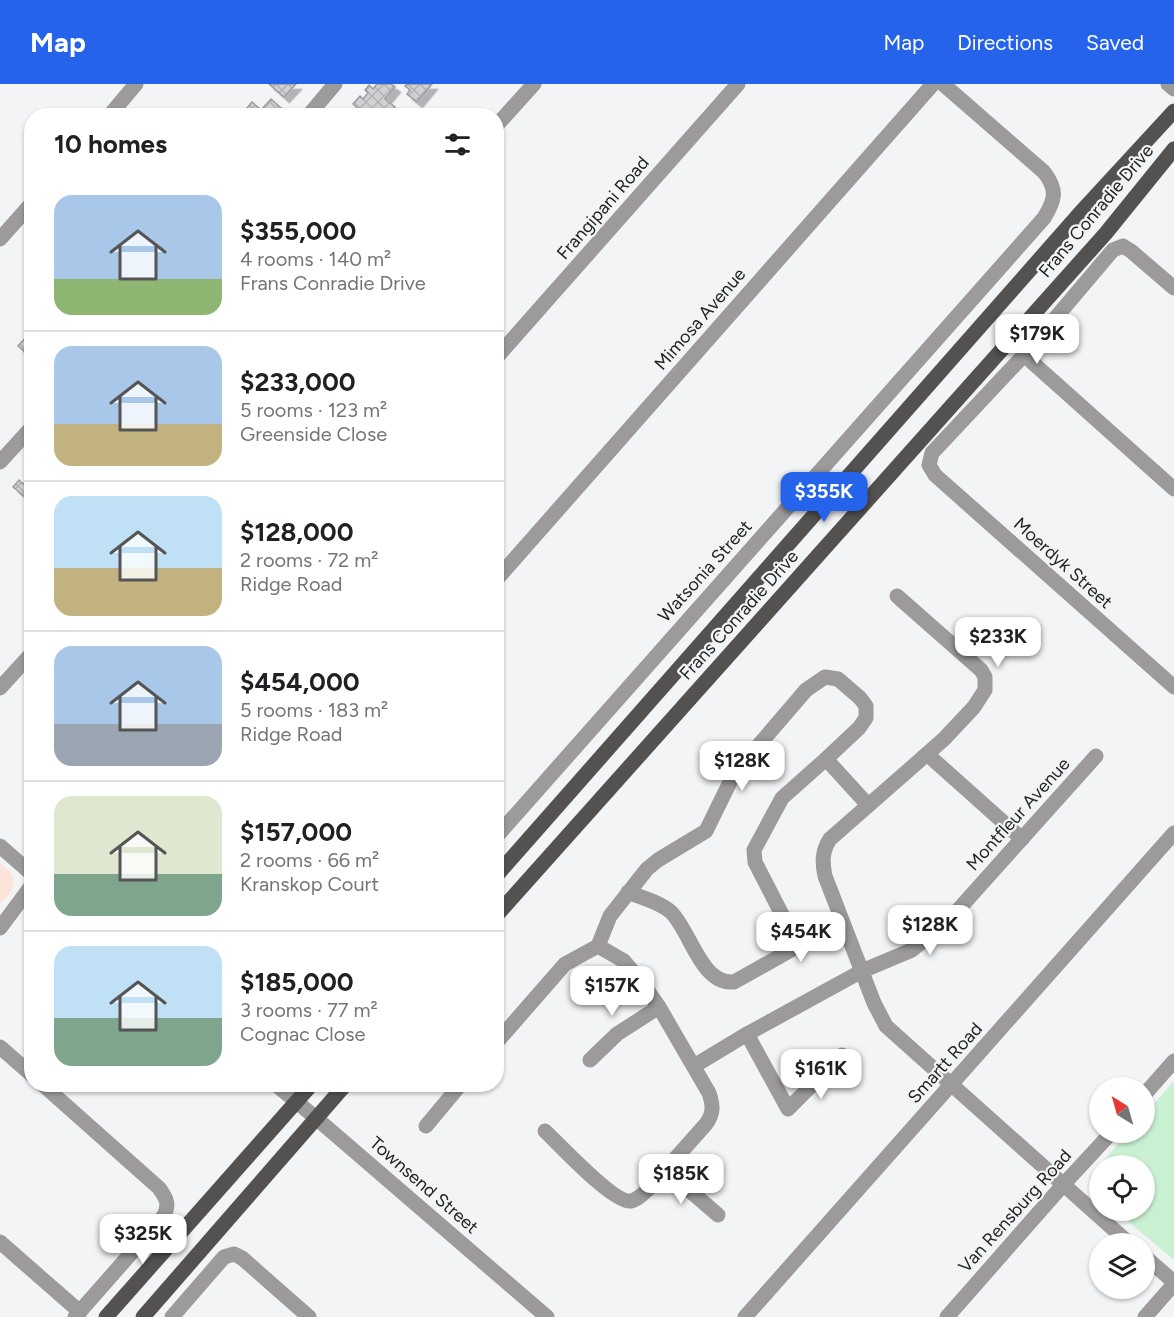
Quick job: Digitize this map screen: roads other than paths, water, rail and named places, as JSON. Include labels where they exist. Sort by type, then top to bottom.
[{"type":"main road","name":"Frans Conradie Drive","points":[[504,867],[1081,212],[1174,111]]},
{"type":"main road","name":"Frans Conradie Drive","points":[[504,907],[1106,233],[1174,149]]},
{"type":"main road","points":[[106,1317],[305,1092]]},
{"type":"main road","points":[[143,1317],[339,1092]]},
{"type":"street","points":[[116,108],[136,84]]},
{"type":"street","points":[[315,108],[335,84]]},
{"type":"street","points":[[504,117],[534,84]]},
{"type":"street","name":"Frangipani Road","points":[[504,349],[738,84]]},
{"type":"street","name":"Mimosa Avenue","points":[[504,571],[933,84]]},
{"type":"street","name":"Watsonia Street","points":[[504,828],[1044,218],[1053,200],[1054,191],[1044,172],[943,84]]},
{"type":"street","points":[[1168,84],[1174,89]]},
{"type":"street","points":[[0,239],[24,212]]},
{"type":"street","points":[[1174,288],[1131,251],[1123,246],[1117,248],[1024,355],[1174,489]]},
{"type":"street","name":"Moerdyk Street","points":[[1024,355],[932,453],[929,465],[934,475],[1174,687]]},
{"type":"street","points":[[0,462],[24,436]]},
{"type":"street","points":[[897,596],[981,670],[985,678],[986,690],[944,739],[830,839],[823,857],[825,876],[877,1010],[886,1026],[1118,1233]]},
{"type":"street","points":[[0,688],[24,662]]},
{"type":"street","points":[[504,1034],[566,964],[598,946],[610,916],[628,892],[647,869],[706,831],[734,774],[806,690],[818,680],[833,677],[860,698],[867,712],[864,723],[782,798],[754,850],[755,862],[795,941],[791,950],[734,982],[717,980],[706,968],[672,913],[628,892]]},
{"type":"street","points":[[927,754],[1022,838]]},
{"type":"street","name":"Montfleur Avenue","points":[[694,1066],[862,971],[912,950],[950,919],[1096,756]]},
{"type":"street","points":[[826,759],[868,805]]},
{"type":"street","name":"Smartt Road","points":[[745,1317],[1174,833]]},
{"type":"street","points":[[0,846],[24,867]]},
{"type":"street","points":[[0,928],[24,896]]},
{"type":"street","points":[[545,1131],[605,1188],[621,1200],[630,1201],[643,1195],[706,1124],[712,1113],[709,1093],[659,1007],[624,962],[598,946]]},
{"type":"street","points":[[590,1060],[617,1034],[659,1007]]},
{"type":"street","points":[[747,1034],[788,1109],[842,1055]]},
{"type":"street","points":[[0,1047],[24,1068]]},
{"type":"street","points":[[1155,1083],[1174,1061]]},
{"type":"street","points":[[0,1242],[77,1314],[163,1217],[168,1208],[168,1202],[159,1188],[51,1092]]},
{"type":"street","name":"Townsend Street","points":[[284,1092],[547,1317]]},
{"type":"street","points":[[426,1126],[454,1092]]},
{"type":"street","name":"Van Rensburg Road","points":[[947,1317],[1102,1143]]},
{"type":"street","points":[[666,1170],[718,1215]]},
{"type":"street","points":[[172,1317],[224,1257],[234,1254],[242,1258],[309,1317]]},
{"type":"street","points":[[1145,1317],[1174,1283],[1155,1266]]}]
